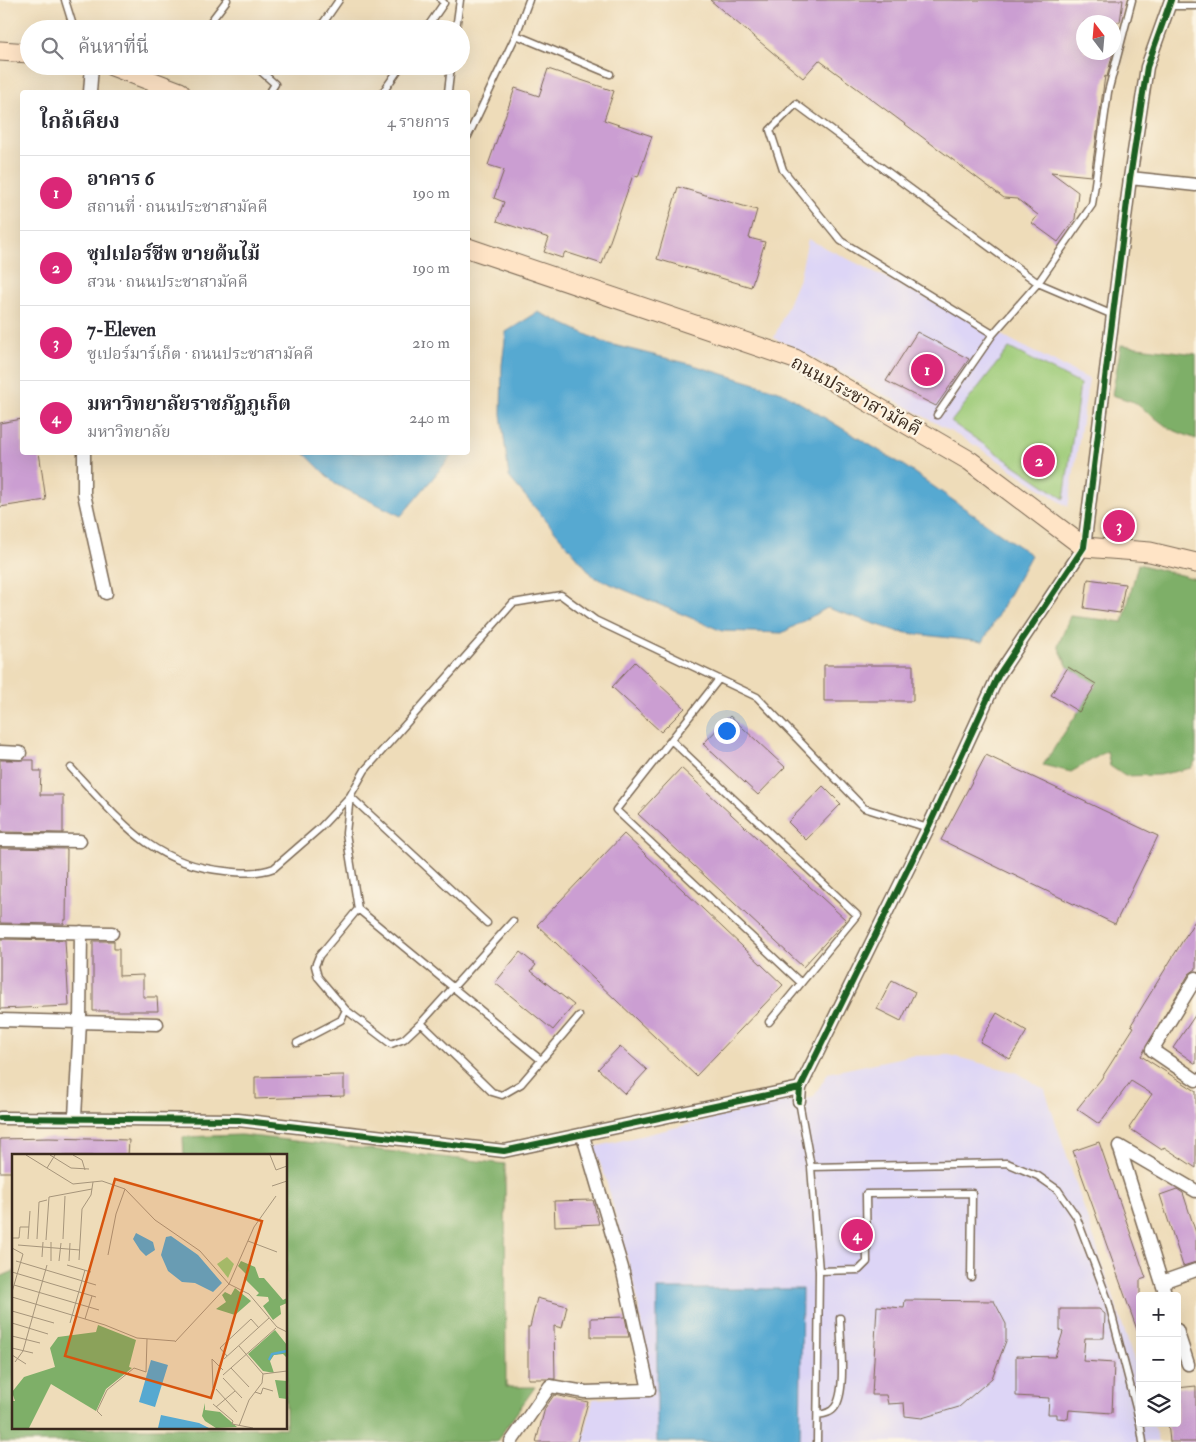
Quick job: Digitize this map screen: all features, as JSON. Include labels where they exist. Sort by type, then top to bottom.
[{"type":"street","points":[[799,1102],[800,1088],[928,828],[998,676],[1084,546],[1130,178],[1147,67],[1170,3]]},
{"type":"street","points":[[0,52],[20,53]]},
{"type":"street","points":[[90,90],[91,75]]},
{"type":"street","points":[[136,75],[175,90]]},
{"type":"street","points":[[1130,178],[1196,185]]},
{"type":"street","name":"ถนนประชาสามัคคี","points":[[470,249],[795,359],[970,461],[1084,546]]},
{"type":"street","points":[[84,455],[84,494],[106,593]]},
{"type":"street","points":[[1084,546],[1150,552],[1196,563]]},
{"type":"street","points":[[0,752],[20,753]]},
{"type":"street","points":[[0,840],[80,841]]},
{"type":"street","points":[[0,931],[112,933]]},
{"type":"street","points":[[75,1117],[80,1022],[81,932]]},
{"type":"street","points":[[1196,978],[1152,1050],[1196,1080]]},
{"type":"street","points":[[0,1020],[157,1024]]},
{"type":"street","points":[[0,1118],[75,1117],[238,1120],[504,1151],[583,1136],[800,1088]]},
{"type":"street","points":[[511,1442],[550,1386],[585,1392],[649,1390],[622,1268],[583,1136]]},
{"type":"street","points":[[1165,1292],[1119,1146],[1196,1190]]},
{"type":"street","points":[[1162,1282],[1196,1270]]},
{"type":"street","points":[[1179,1337],[1188,1364]]},
{"type":"lane","points":[[65,0],[71,20]]},
{"type":"lane","points":[[212,20],[227,0]]},
{"type":"lane","points":[[326,20],[340,0]]},
{"type":"lane","points":[[432,20],[444,3],[441,0]]},
{"type":"lane","points":[[457,20],[460,0]]},
{"type":"lane","points":[[470,132],[516,35],[529,0]]},
{"type":"lane","points":[[937,415],[993,334],[1038,283],[1092,206],[1108,92],[1132,0]]},
{"type":"lane","points":[[1170,3],[1196,6]]},
{"type":"lane","points":[[516,35],[610,74]]},
{"type":"lane","points":[[265,75],[275,84],[271,90]]},
{"type":"lane","points":[[384,90],[395,75]]},
{"type":"lane","points":[[448,90],[450,75]]},
{"type":"lane","points":[[993,334],[841,241],[783,170],[770,130],[796,104],[1038,283],[1113,315]]},
{"type":"lane","points":[[71,768],[129,830],[154,849],[201,869],[244,873],[265,872],[274,868],[320,828],[350,796],[365,770],[513,603],[561,595],[595,620],[756,697],[864,808],[928,828]]},
{"type":"lane","points":[[719,679],[616,810],[800,982]]},
{"type":"lane","points":[[670,740],[857,915],[768,1022]]},
{"type":"lane","points":[[350,796],[346,833],[358,909],[541,1060]]},
{"type":"lane","points":[[350,796],[487,922]]},
{"type":"lane","points":[[358,909],[319,956],[315,966],[318,977],[346,1010],[391,1044],[404,1039],[421,1023],[513,921]]},
{"type":"lane","points":[[297,1042],[341,1020],[346,1010]]},
{"type":"lane","points":[[421,1023],[497,1095],[511,1091],[521,1084],[579,1016]]},
{"type":"lane","points":[[799,1102],[811,1167],[819,1271],[817,1442]]},
{"type":"lane","points":[[811,1167],[1007,1163],[1038,1176],[1058,1190],[1076,1216],[1108,1300],[1136,1408]]},
{"type":"lane","points":[[819,1271],[859,1270],[867,1262],[866,1194],[972,1193],[971,1277]]},
{"type":"lane","points":[[818,1415],[827,1414],[835,1408],[840,1395],[840,1318]]},
{"type":"lane","points":[[1141,1427],[1143,1442]]},
{"type":"shaded area","points":[[808,239],[1089,379],[1068,507],[978,447],[902,404],[774,338],[800,276]]},
{"type":"shaded area","points":[[949,1055],[1018,1073],[1045,1090],[1136,1366],[1136,1427],[1154,1427],[1158,1442],[583,1442],[593,1399],[652,1395],[636,1291],[606,1180],[594,1147],[786,1101],[799,1101],[814,1096],[828,1073],[908,1056]]},
{"type":"green space","points":[[1121,345],[1196,354],[1196,439],[1170,429],[1134,402],[1112,395]]},
{"type":"green space","points":[[1009,348],[1080,384],[1064,499],[951,422]]},
{"type":"green space","points":[[1138,564],[1196,579],[1196,760],[1191,768],[1159,775],[1125,776],[1110,766],[1107,751],[1071,772],[1043,765],[1096,685],[1068,667],[1058,646],[1070,616],[1123,622]]},
{"type":"green space","points":[[241,1135],[505,1164],[506,1387],[535,1387],[496,1442],[0,1442],[0,1277],[12,1272],[12,1430],[288,1430],[288,1154],[184,1154],[183,1137]]},
{"type":"water","points":[[538,312],[605,343],[690,364],[782,392],[903,465],[1031,555],[983,642],[899,632],[827,608],[782,633],[722,631],[594,577],[509,477],[501,414],[502,365],[506,332]]},
{"type":"water","points":[[306,455],[452,455],[401,516],[335,484]]},
{"type":"water","points":[[657,1289],[802,1289],[800,1442],[657,1442]]},
{"type":"building","points":[[710,0],[1123,0],[1121,15],[1076,15],[1076,60],[1111,60],[1107,77],[1105,76],[1091,176],[1051,172],[1078,192],[1075,219],[1058,242],[1032,223],[1038,215],[1017,199],[1004,198],[819,60],[803,78]]},
{"type":"building","points":[[548,69],[614,91],[604,120],[652,136],[638,177],[633,175],[602,264],[565,252],[562,258],[544,252],[549,238],[497,221],[504,202],[494,198],[504,170],[488,165],[515,88],[539,96]]},
{"type":"building","points":[[678,187],[757,210],[749,238],[765,242],[751,287],[657,259]]},
{"type":"building","points":[[917,332],[969,359],[936,406],[886,381]]},
{"type":"building","points":[[20,419],[20,455],[39,455],[46,500],[0,507],[0,423]]},
{"type":"building","points":[[1088,579],[1125,584],[1120,613],[1084,608]]},
{"type":"building","points":[[635,662],[685,708],[661,732],[612,687]]},
{"type":"building","points":[[824,665],[913,665],[913,701],[824,701]]},
{"type":"building","points":[[1068,667],[1096,684],[1079,712],[1051,695]]},
{"type":"building","points":[[730,716],[785,767],[758,795],[703,744]]},
{"type":"building","points":[[986,755],[1158,836],[1115,924],[941,840]]},
{"type":"building","points":[[0,760],[34,760],[34,771],[41,771],[40,795],[63,795],[63,833],[0,832]]},
{"type":"building","points":[[681,768],[846,920],[803,967],[638,814]]},
{"type":"building","points":[[823,786],[841,804],[806,840],[788,822]]},
{"type":"building","points":[[624,834],[783,985],[696,1076],[537,925]]},
{"type":"building","points":[[0,848],[67,849],[66,920],[64,920],[64,924],[0,923]]},
{"type":"building","points":[[1196,919],[1196,969],[1189,974],[1141,1056],[1196,1091],[1196,1168],[1164,1147],[1162,1150],[1129,1128],[1152,1094],[1131,1081],[1099,1124],[1077,1109],[1101,1079],[1134,1027],[1131,1025]]},
{"type":"building","points":[[0,939],[65,940],[69,1006],[0,1009]]},
{"type":"building","points":[[93,941],[114,941],[114,949],[119,949],[119,976],[143,975],[143,997],[157,997],[158,1011],[93,1011]]},
{"type":"building","points":[[520,952],[536,965],[531,971],[574,1005],[553,1030],[495,983]]},
{"type":"building","points":[[892,980],[915,992],[901,1021],[877,1009]]},
{"type":"building","points":[[997,1013],[1027,1031],[1010,1059],[980,1042]]},
{"type":"building","points":[[1196,1014],[1196,1064],[1173,1048]]},
{"type":"building","points":[[620,1046],[647,1070],[625,1094],[598,1069]]},
{"type":"building","points":[[344,1075],[344,1096],[255,1099],[255,1077]]},
{"type":"building","points":[[0,1139],[129,1140],[128,1154],[12,1154],[12,1172],[0,1172]]},
{"type":"building","points":[[1099,1142],[1146,1278],[1140,1280],[1140,1292],[1136,1292],[1136,1327],[1073,1151]]},
{"type":"building","points":[[1177,1189],[1183,1193],[1196,1233],[1196,1262],[1183,1266],[1160,1195]]},
{"type":"building","points":[[593,1200],[599,1224],[555,1226],[554,1201]]},
{"type":"building","points":[[537,1298],[567,1306],[562,1328],[554,1326],[555,1379],[528,1379],[528,1327],[530,1327]]},
{"type":"building","points":[[905,1300],[994,1301],[1006,1324],[1006,1341],[992,1378],[959,1407],[922,1418],[905,1416],[904,1403],[888,1404],[886,1395],[872,1395],[877,1306],[904,1308]]},
{"type":"building","points":[[1060,1309],[1099,1309],[1105,1314],[1104,1338],[1085,1338],[1083,1361],[1114,1363],[1112,1413],[1069,1410],[1068,1419],[1057,1418],[1057,1414],[1048,1414],[1049,1398],[1016,1396],[1016,1356],[1055,1357],[1063,1332],[1060,1330]]},
{"type":"building","points":[[625,1317],[629,1337],[591,1337],[591,1318]]},
{"type":"building","points":[[1196,1386],[1196,1442],[1170,1442],[1168,1427],[1181,1427],[1181,1388]]},
{"type":"building","points":[[554,1395],[588,1402],[577,1442],[536,1442],[545,1408]]},
{"type":"cycle path","points":[[799,1101],[800,1088],[928,828],[998,676],[1084,547],[1130,178],[1147,67],[1171,0]]},
{"type":"cycle path","points":[[0,1118],[238,1120],[504,1151],[800,1088]]},
{"type":"place","name":"อาคาร 6","points":[[927,370]]},
{"type":"place","name":"ซุปเปอร์ชีพ ขายต้นไม้","points":[[1039,461]]},
{"type":"place","name":"7-Eleven","points":[[1119,526]]},
{"type":"place","name":"มหาวิทยาลัยราชภัฏภูเก็ต","points":[[857,1235]]}]
